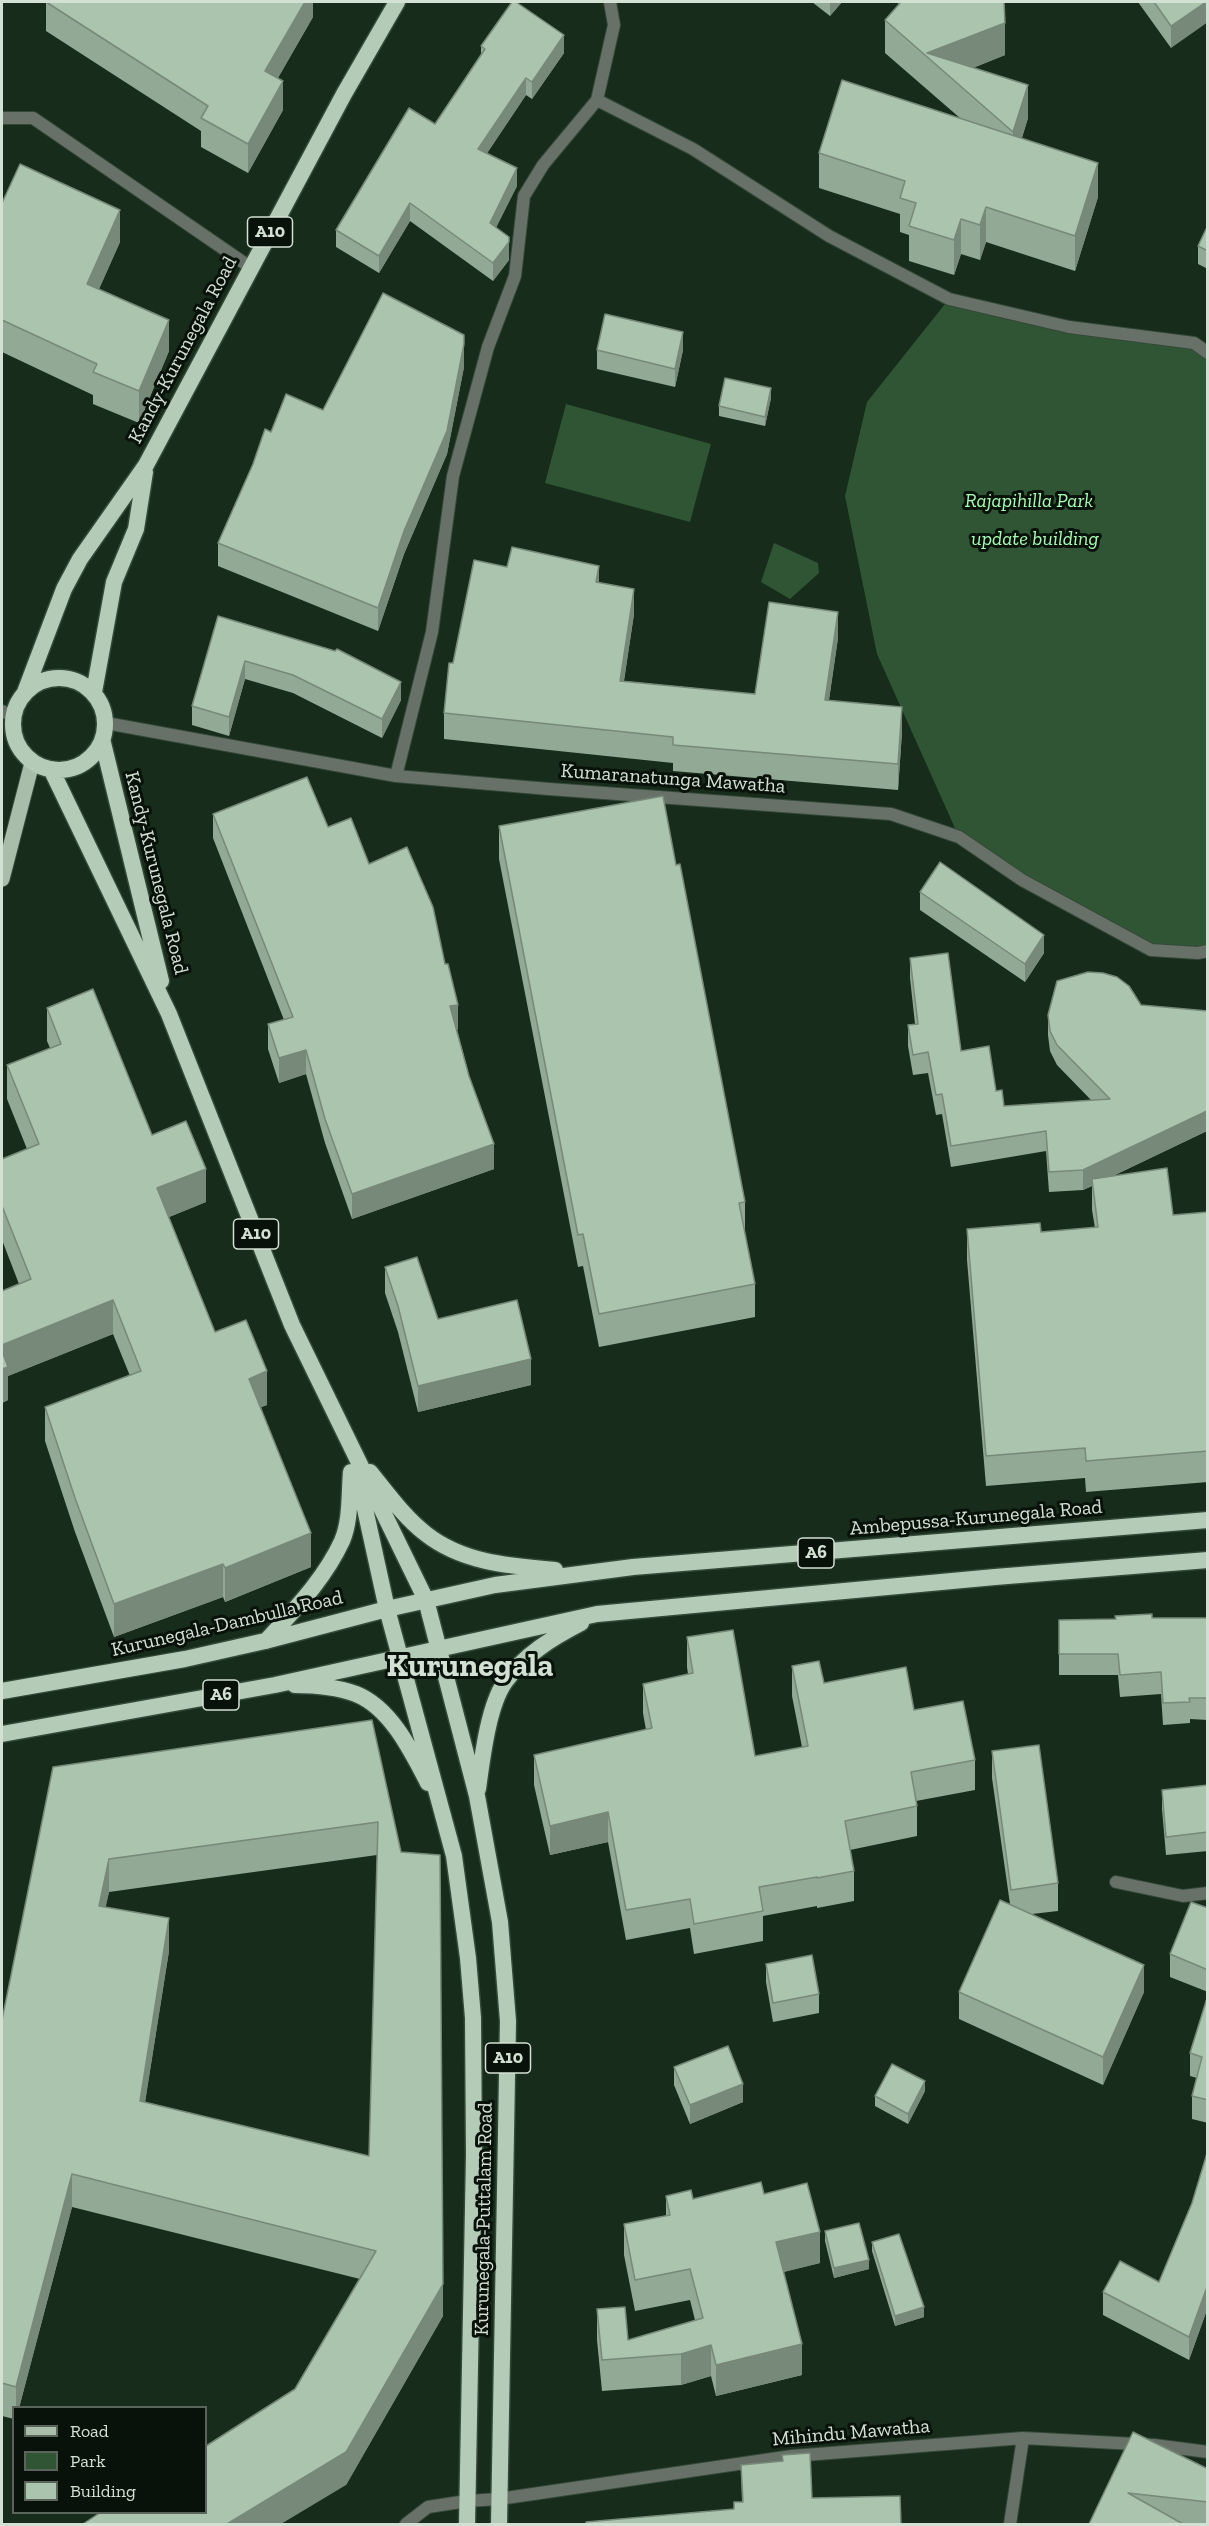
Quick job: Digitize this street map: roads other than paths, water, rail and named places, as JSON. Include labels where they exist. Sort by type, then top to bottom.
[{"type":"highway","name":"Kandy-Kurunegala Road","points":[[25,692],[64,589],[80,559],[146,465],[250,267],[397,2]]},
{"type":"highway","name":"Kandy-Kurunegala Road","points":[[94,692],[114,582],[136,529],[146,465]]},
{"type":"highway","points":[[60,678],[72,679],[94,692],[103,706],[106,723],[103,743],[94,756],[82,766],[67,771],[52,771],[32,763],[20,750],[8,713],[25,692],[48,679],[60,678]]},
{"type":"highway","name":"Kandy-Kurunegala Road","points":[[103,743],[169,1014]]},
{"type":"highway","name":"Kandy-Kurunegala Road","points":[[52,771],[169,1014],[292,1325],[426,1600]]},
{"type":"highway","name":"Kandy-Kurunegala Road","points":[[352,1450],[387,1609]]},
{"type":"highway","points":[[352,1450],[405,1514],[426,1534],[458,1553],[504,1565],[584,1573]]},
{"type":"highway","points":[[265,1641],[313,1590],[342,1540],[348,1513],[352,1450]]},
{"type":"highway","name":"Ambepussa-Kurunegala Road","points":[[426,1600],[495,1585],[584,1573],[1208,1520]]},
{"type":"highway","name":"A6","points":[[2,1734],[275,1684],[597,1614],[995,1577],[1208,1560]]},
{"type":"highway","name":"Kurunegala-Dambulla Road","points":[[2,1691],[185,1659],[426,1600]]},
{"type":"highway","name":"Kurunegala-Puttalam Road","points":[[426,1600],[477,1796],[500,1922],[508,2020],[499,2524]]},
{"type":"highway","name":"Kurunegala-Puttalam Road","points":[[387,1609],[454,1856],[468,1958],[472,2018],[474,2155],[467,2524]]},
{"type":"highway","points":[[477,1796],[486,1736],[504,1683],[533,1652],[555,1636],[597,1614]]},
{"type":"highway","points":[[275,1684],[335,1689],[356,1694],[376,1706],[410,1749],[443,1810]]},
{"type":"main road","points":[[2,879],[32,763]]},
{"type":"street","points":[[396,776],[432,632],[453,476],[488,347],[515,276],[524,196],[543,165],[597,100],[614,25],[610,2]]},
{"type":"street","points":[[597,100],[693,149],[829,236],[949,299],[1069,327],[1194,343],[1208,353]]},
{"type":"street","points":[[2,118],[33,118],[250,267]]},
{"type":"street","name":"Kumaranatunga Mawatha","points":[[106,723],[396,776],[891,814],[959,837],[1022,880],[1151,950],[1198,953],[1208,951]]},
{"type":"street","points":[[1116,1882],[1183,1896],[1208,1893]]},
{"type":"street","points":[[1010,2524],[1023,2438]]},
{"type":"street","name":"Mihindu Mawatha","points":[[406,2524],[428,2507],[499,2499],[792,2456],[1023,2438],[1154,2445],[1208,2452]]},
{"type":"district","name":"Kurunegala","points":[[470,1667]]},
{"type":"park label","name":"Rajapihilla Park","points":[[1029,501]]},
{"type":"park label","name":"update building","points":[[1035,539]]}]
